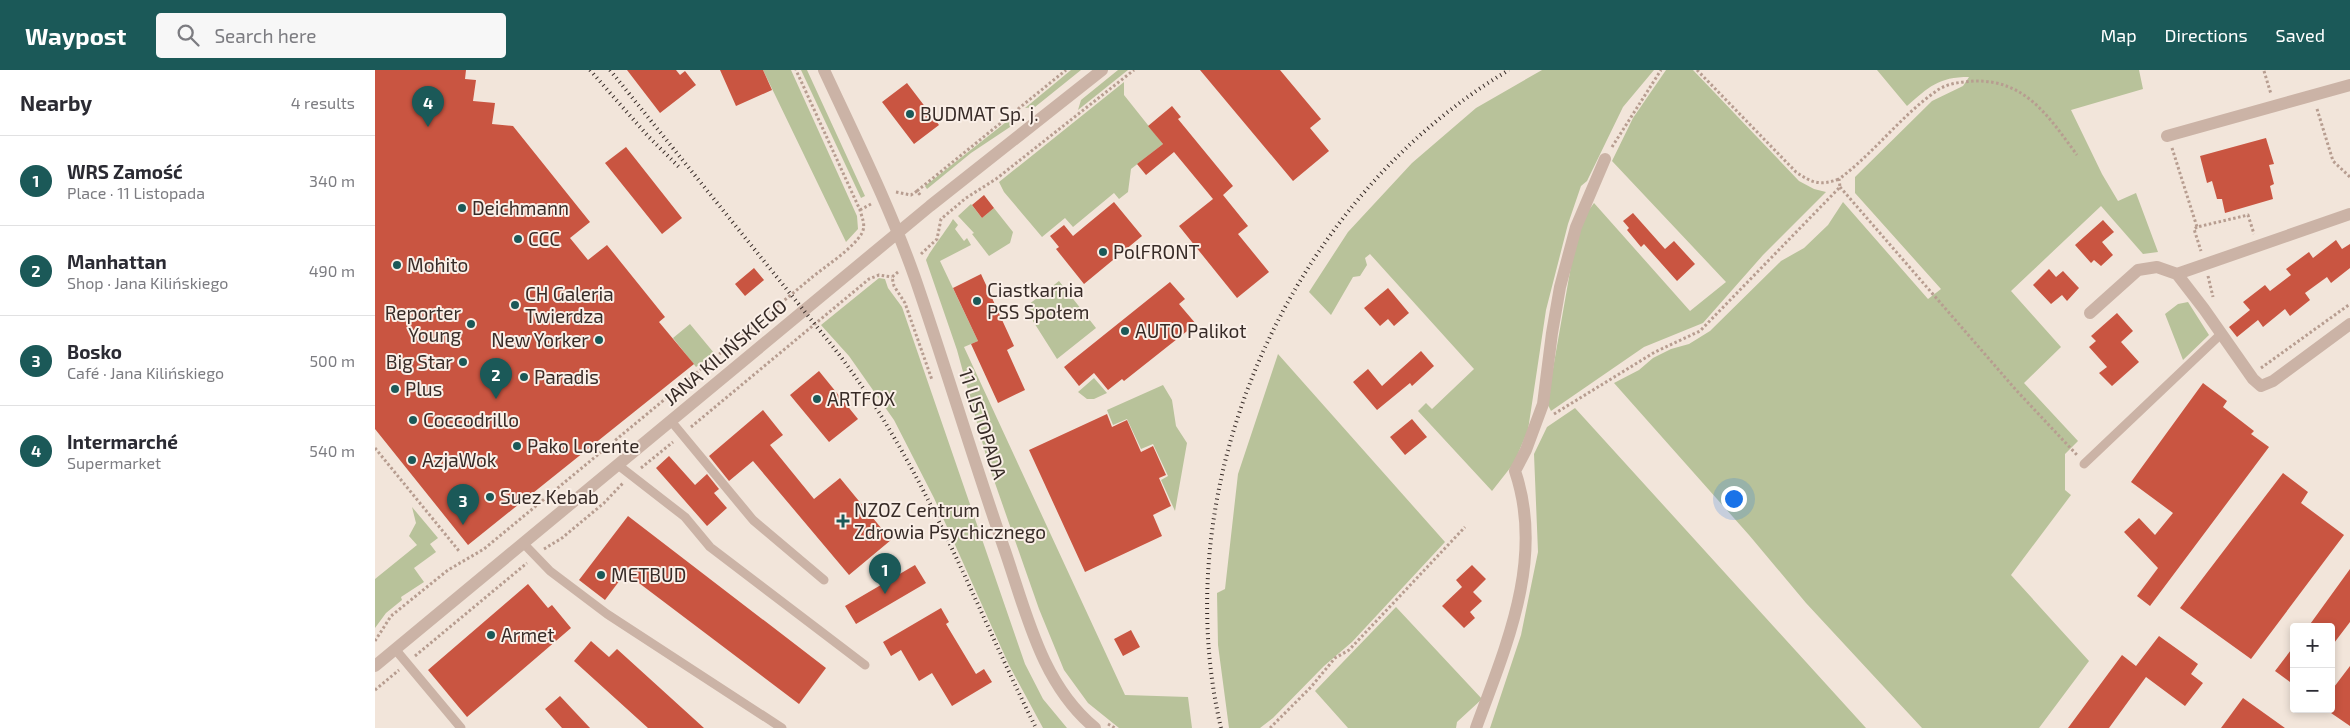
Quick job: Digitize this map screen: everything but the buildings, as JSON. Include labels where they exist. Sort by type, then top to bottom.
[{"type":"street","name":"11 LISTOPADA","points":[[824,70],[897,233],[915,278],[969,448],[1042,655],[1060,690],[1078,713],[1095,728]]},
{"type":"street","name":"JANA KILIŃSKIEGO","points":[[375,666],[897,233],[1102,70]]},
{"type":"street","points":[[2167,136],[2350,85]]},
{"type":"street","points":[[1476,728],[1510,635],[1519,596],[1526,533],[1525,504],[1515,471],[1543,404],[1551,333],[1568,254],[1583,207],[1605,159]]},
{"type":"street","points":[[2177,274],[2350,214]]},
{"type":"street","points":[[2089,313],[2138,270],[2157,267],[2177,274],[2253,379],[2261,386],[2273,381],[2350,324]]},
{"type":"lane","points":[[2084,464],[2221,334]]},
{"type":"lane","points":[[671,421],[753,520],[825,580]]},
{"type":"lane","points":[[617,465],[685,517],[710,547],[865,665]]},
{"type":"lane","points":[[523,543],[550,571],[607,614],[782,728]]},
{"type":"lane","points":[[395,649],[461,728]]},
{"type":"path","points":[[375,641],[391,616],[447,570],[484,549],[855,241],[862,233],[864,226],[860,210],[797,70]]},
{"type":"path","points":[[894,193],[911,195],[917,191],[1066,70]]},
{"type":"path","points":[[918,256],[937,238],[941,219],[966,198],[997,179],[1134,70]]},
{"type":"path","points":[[1605,159],[1661,70]]},
{"type":"path","points":[[1697,70],[1795,172],[1809,181],[1826,184],[1839,179],[1869,155],[1936,91],[1951,84],[1964,82],[1997,82],[2013,87],[2038,107],[2077,155]]},
{"type":"path","points":[[2264,71],[2272,99]]},
{"type":"path","points":[[2315,103],[2333,161],[2350,177]]},
{"type":"path","points":[[2180,143],[2171,146],[2197,228]]},
{"type":"path","points":[[1839,179],[1840,187],[2084,464]]},
{"type":"path","points":[[1535,427],[1586,392],[1655,352],[1701,330],[1840,187]]},
{"type":"path","points":[[917,191],[921,195]]},
{"type":"path","points":[[860,210],[870,204]]},
{"type":"path","points":[[2215,303],[2194,229],[2248,215],[2255,239]]},
{"type":"path","points":[[2254,362],[2260,369],[2350,304]]},
{"type":"path","points":[[688,380],[693,385]]},
{"type":"path","points":[[375,448],[459,551]]},
{"type":"path","points":[[1270,728],[1335,658],[1349,650],[1465,527]]},
{"type":"path","points":[[484,549],[489,554]]},
{"type":"green space","points":[[763,70],[791,70],[857,216],[858,229],[846,242]]},
{"type":"green space","points":[[801,70],[807,70],[865,196],[861,198]]},
{"type":"green space","points":[[1071,70],[1081,70],[1035,107],[1025,108]]},
{"type":"green space","points":[[1118,70],[1128,70],[1078,110],[1081,100]]},
{"type":"green space","points":[[1542,70],[1654,70],[1623,107],[1587,181],[1581,186],[1568,224],[1546,310],[1528,430],[1514,463],[1492,491],[1418,411],[1426,403],[1432,409],[1474,369],[1370,254],[1365,258],[1367,265],[1360,276],[1353,277],[1331,315],[1309,292],[1348,232],[1412,163],[1476,108]]},
{"type":"green space","points":[[1666,70],[1693,70],[1799,181],[1814,189],[1826,192],[1763,255],[1703,323],[1644,347],[1551,411],[1547,403],[1575,243],[1583,218],[1594,203],[1690,311],[1726,282],[1612,161],[1633,118]]},
{"type":"green space","points":[[1877,70],[2139,70],[2143,89],[2071,110],[2102,174],[2118,201],[2136,193],[2158,252],[2143,254],[2101,206],[2011,291],[2061,347],[2024,383],[2078,441],[2065,454],[2065,490],[2071,495],[2011,575],[2089,661],[2039,728],[1922,728],[1806,603],[1749,535],[1614,383],[1639,370],[1653,358],[1671,349],[1689,344],[1710,331],[1781,261],[1804,248],[1828,225],[1843,202],[1928,299],[1941,289],[1855,193],[1855,177],[1932,101],[1963,86],[1969,77],[1958,77],[1935,84],[1907,106]]},
{"type":"green space","points":[[1124,82],[1124,95],[1163,144],[1131,169],[1128,192],[1119,199],[1114,193],[1073,227],[1065,218],[1042,237],[1004,192],[999,182]]},
{"type":"green space","points":[[1015,115],[1013,125],[971,153],[927,189],[925,186]]},
{"type":"green space","points":[[971,204],[982,218],[994,208],[1013,232],[1010,243],[989,256],[972,234],[974,233],[958,216]]},
{"type":"green space","points":[[953,219],[958,225],[955,229],[964,241],[967,238],[971,245],[940,261],[978,341],[964,347],[1125,695],[1188,697],[1192,728],[1119,728],[1088,703],[1064,670],[1039,609],[988,463],[957,350],[926,260]]},
{"type":"green space","points":[[879,278],[885,279],[888,288],[902,307],[1025,664],[1043,699],[1067,728],[1043,728],[1009,665],[934,498],[894,420],[849,356],[821,325]]},
{"type":"green space","points":[[1059,281],[1096,328],[1057,359],[1026,310],[1028,305]]},
{"type":"green space","points":[[2188,302],[2209,335],[2183,360],[2165,314],[2178,304]]},
{"type":"green space","points":[[690,324],[714,353],[696,367],[673,338]]},
{"type":"green space","points":[[1278,354],[1445,542],[1352,642],[1324,666],[1273,718],[1260,728],[1229,728],[1218,645],[1217,593],[1225,589],[1238,474]]},
{"type":"green space","points":[[1094,378],[1107,393],[1094,399],[1087,399],[1078,392]]},
{"type":"green space","points":[[1163,385],[1172,400],[1176,426],[1187,443],[1175,511],[1161,480],[1168,476],[1153,444],[1141,449],[1127,419],[1113,425],[1107,410]]},
{"type":"green space","points":[[1575,408],[1866,728],[1490,728],[1521,635],[1538,552],[1534,454],[1547,427]]},
{"type":"green space","points":[[412,507],[438,538],[430,544],[436,552],[414,568],[424,582],[401,597],[402,600],[386,613],[375,628],[375,579],[417,545],[409,536],[416,523]]},
{"type":"green space","points":[[1396,607],[1482,699],[1457,722],[1456,728],[1348,728],[1315,691]]},
{"type":"railway","points":[[590,70],[647,135],[681,169]]},
{"type":"railway","points":[[610,70],[834,348],[866,392],[894,437],[920,485],[1036,728]]},
{"type":"railway","points":[[1221,728],[1208,634],[1211,539],[1229,445],[1262,354],[1307,269],[1364,192],[1432,125],[1509,70]]},
{"type":"place","name":"BUDMAT Sp. j.","points":[[910,114]]},
{"type":"place","name":"Intermarché","points":[[428,127]]},
{"type":"place","name":"Deichmann","points":[[462,208]]},
{"type":"place","name":"CCC","points":[[518,239]]},
{"type":"place","name":"PolFRONT","points":[[1103,252]]},
{"type":"place","name":"Mohito","points":[[397,265]]},
{"type":"place","name":"Ciastkarnia PSS Społem","points":[[977,301]]},
{"type":"place","name":"CH Galeria Twierdza","points":[[515,305]]},
{"type":"place","name":"Reporter Young","points":[[471,324]]},
{"type":"place","name":"AUTO Palikot","points":[[1125,331]]},
{"type":"place","name":"New Yorker","points":[[599,340]]},
{"type":"place","name":"Big Star","points":[[463,362]]},
{"type":"place","name":"Paradis","points":[[524,377]]},
{"type":"place","name":"Plus","points":[[395,389]]},
{"type":"place","name":"Manhattan","points":[[496,399]]},
{"type":"place","name":"ARTFOX","points":[[817,399]]},
{"type":"place","name":"Coccodrillo","points":[[413,420]]},
{"type":"place","name":"Pako Lorente","points":[[517,446]]},
{"type":"place","name":"AzjaWok","points":[[412,460]]},
{"type":"place","name":"Suez Kebab","points":[[490,497]]},
{"type":"place","name":"NZOZ Centrum Zdrowia Psychicznego","points":[[843,521]]},
{"type":"place","name":"Bosko","points":[[463,525]]},
{"type":"place","name":"METBUD","points":[[601,575]]},
{"type":"place","name":"WRS Zamość","points":[[885,594]]},
{"type":"place","name":"Armet","points":[[491,635]]}]
